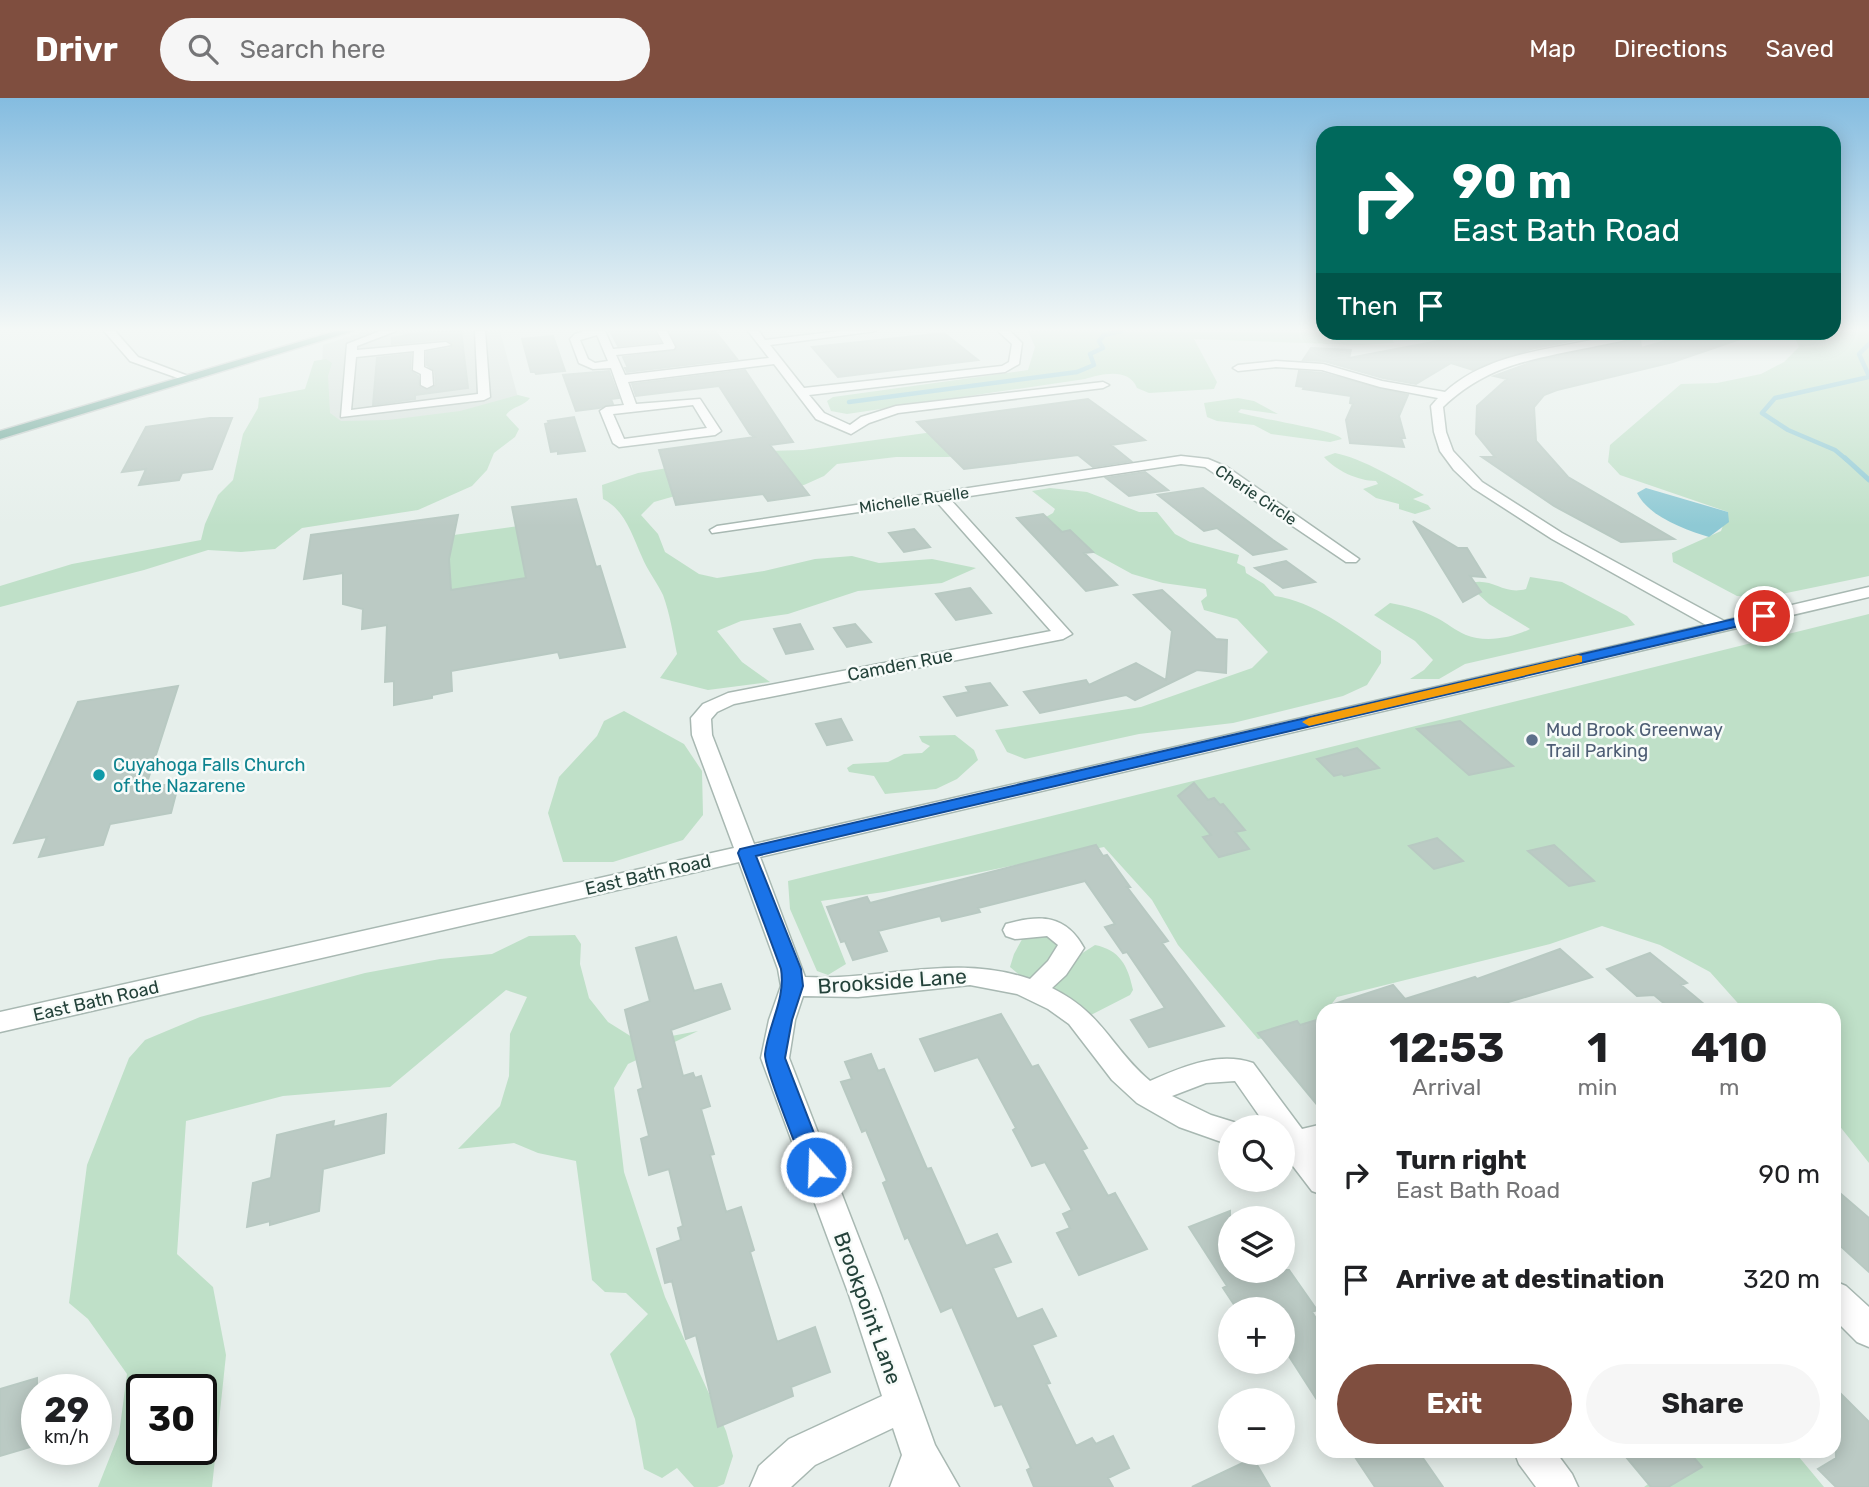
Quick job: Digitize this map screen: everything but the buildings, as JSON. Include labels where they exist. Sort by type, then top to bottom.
[{"type":"main road","points":[[0,435],[133,396]]},
{"type":"street","points":[[347,396],[345,414],[484,396]]},
{"type":"street","points":[[627,396],[631,408]]},
{"type":"street","points":[[804,396],[820,416],[851,430],[865,420],[896,410],[1013,396]]},
{"type":"street","points":[[1445,396],[1437,406],[1438,428],[1448,455],[1472,482],[1557,536],[1721,626]]},
{"type":"street","points":[[695,401],[715,431],[619,443],[606,411],[631,408],[695,401]]},
{"type":"street","name":"Cherie Circle","points":[[1110,470],[1181,460],[1208,464],[1222,470],[1351,559]]},
{"type":"street","name":"Michelle Ruelle","points":[[718,530],[1110,470]]},
{"type":"street","name":"Camden Rue","points":[[746,853],[702,735],[701,718],[710,708],[728,699],[1063,634],[940,497]]},
{"type":"street","name":"East Bath Road","points":[[0,1022],[746,853],[1869,592]]},
{"type":"street","points":[[746,853],[791,969],[794,986]]},
{"type":"street","points":[[1015,930],[1039,925],[1056,929],[1068,937],[1072,948],[1057,968],[1034,990]]},
{"type":"street","name":"Brookside Lane","points":[[794,986],[843,988],[968,974],[1001,978],[1060,1003],[1084,1023],[1126,1076],[1147,1095],[1218,1130]]},
{"type":"street","name":"Brookpoint Lane","points":[[794,986],[782,1020],[775,1058],[865,1295],[902,1405],[915,1471]]},
{"type":"street","points":[[1147,1095],[1190,1077],[1229,1068],[1243,1071],[1301,1140],[1316,1169]]},
{"type":"street","points":[[1841,1304],[1869,1330]]},
{"type":"street","points":[[769,1487],[772,1479],[802,1452],[902,1405]]},
{"type":"street","points":[[1537,1458],[1559,1487]]},
{"type":"street","points":[[915,1471],[940,1487]]},
{"type":"shaded area","points":[[321,396],[518,396],[520,405],[319,429]]},
{"type":"green space","points":[[329,396],[330,413],[341,421],[388,420],[460,411],[515,396],[530,398],[506,415],[519,429],[515,437],[494,453],[487,470],[472,486],[418,510],[302,528],[275,549],[241,552],[208,550],[144,570],[0,607],[0,586],[72,564],[201,540],[218,495],[233,480],[243,434],[258,408],[259,398]]},
{"type":"green space","points":[[971,396],[847,414],[831,411],[827,401],[833,397]]},
{"type":"green space","points":[[1667,396],[1869,396],[1869,576],[1762,598],[1737,596],[1673,562],[1672,553],[1721,531],[1728,512],[1620,475],[1608,462],[1610,445]]},
{"type":"green space","points":[[1238,398],[1254,401],[1278,414],[1241,409],[1238,412],[1325,432],[1342,439],[1330,442],[1271,434],[1254,425],[1217,421],[1207,417],[1204,403]]},
{"type":"green space","points":[[969,427],[995,453],[896,457],[837,464],[824,476],[804,485],[756,493],[682,494],[654,502],[641,515],[658,534],[665,552],[699,574],[717,578],[815,559],[852,556],[879,563],[932,559],[976,568],[942,583],[858,591],[788,614],[741,621],[717,631],[742,662],[770,682],[708,690],[660,678],[677,654],[665,602],[627,524],[617,510],[603,499],[602,485],[638,473],[767,451],[803,450]]},
{"type":"green space","points":[[1335,453],[1369,465],[1414,489],[1424,495],[1413,499],[1431,509],[1415,514],[1399,509],[1399,504],[1376,498],[1363,489],[1378,484],[1376,481],[1347,474],[1324,457]]},
{"type":"green space","points":[[1050,488],[1087,492],[1139,512],[1157,512],[1175,534],[1190,542],[1239,555],[1237,563],[1245,567],[1246,573],[1264,584],[1275,596],[1317,610],[1343,626],[1381,651],[1381,663],[1367,685],[1343,696],[1233,723],[1139,734],[1025,759],[1007,752],[995,730],[1141,707],[1252,668],[1268,652],[1237,619],[1204,610],[1201,601],[1207,596],[1206,589],[1163,583],[1132,574],[1081,546],[1028,527],[1053,513],[1055,509],[1032,491]]},
{"type":"green space","points":[[533,524],[546,575],[451,590],[450,575],[441,576],[432,538]]},
{"type":"green space","points":[[1530,577],[1562,582],[1627,616],[1635,625],[1465,664],[1439,679],[1410,679],[1433,660],[1415,641],[1374,615],[1390,603],[1426,613],[1473,637],[1507,637],[1530,629],[1489,604],[1467,584],[1483,582],[1518,590],[1526,589]]},
{"type":"green space","points":[[1869,614],[1869,1163],[1841,1128],[1841,1003],[1738,1003],[1710,972],[1660,945],[1602,926],[1550,944],[1337,997],[1332,1003],[1316,1003],[1315,1023],[1286,1034],[1258,1039],[1178,945],[1152,900],[1104,847],[884,892],[821,901],[846,964],[828,975],[817,971],[790,909],[788,881]]},
{"type":"green space","points":[[624,711],[684,744],[702,771],[703,815],[683,840],[613,862],[563,862],[548,813],[559,777],[597,736],[604,721]]},
{"type":"green space","points":[[955,735],[974,750],[978,760],[957,779],[936,789],[885,794],[874,776],[849,772],[847,768],[853,764],[888,762],[904,754],[922,753],[930,746],[922,742],[919,736]]},
{"type":"green space","points":[[1026,932],[1053,937],[1059,947],[1039,977],[1022,977],[1010,967]]},
{"type":"green space","points":[[575,935],[581,944],[580,964],[589,998],[608,1022],[632,1037],[666,1037],[698,1031],[628,1064],[614,1088],[624,1172],[665,1297],[726,1431],[733,1456],[724,1484],[717,1487],[694,1487],[677,1468],[662,1478],[644,1469],[635,1419],[610,1354],[648,1314],[626,1293],[605,1292],[592,1280],[576,1161],[538,1153],[514,1143],[458,1149],[500,1106],[509,1076],[510,1034],[527,997],[506,990],[390,1087],[283,1096],[186,1121],[177,1254],[213,1287],[226,1355],[217,1440],[217,1374],[127,1374],[88,1319],[69,1303],[87,1165],[129,1058],[145,1040],[200,1017],[365,973],[440,959],[492,954],[529,936]]},
{"type":"green space","points":[[1095,945],[1104,947],[1122,960],[1133,990],[1130,995],[1087,1017],[1076,1013],[1046,982],[1070,961]]},
{"type":"green space","points":[[126,1382],[126,1465],[214,1465],[212,1487],[98,1487],[107,1465],[112,1465],[112,1452],[119,1434]]},
{"type":"green space","points":[[1685,1458],[1800,1458],[1824,1487],[1644,1487]]},
{"type":"water","points":[[1646,488],[1728,512],[1729,522],[1709,537],[1679,526],[1658,515],[1642,501],[1637,493]]},
{"type":"waterway","points":[[849,402],[896,396]]},
{"type":"waterway","points":[[1785,396],[1775,398],[1762,413],[1788,430],[1835,450],[1847,460]]},
{"type":"waterway","points":[[1845,458],[1869,480]]},
{"type":"slow traffic","points":[[1309,722],[1578,659]]},
{"type":"place","name":"Mud Brook Greenway Trail Parking","points":[[1532,740]]},
{"type":"place","name":"Cuyahoga Falls Church of the Nazarene","points":[[99,775]]},
{"type":"route","points":[[816,1167],[775,1058],[782,1020],[794,986],[791,969],[746,853],[1764,616]]}]
